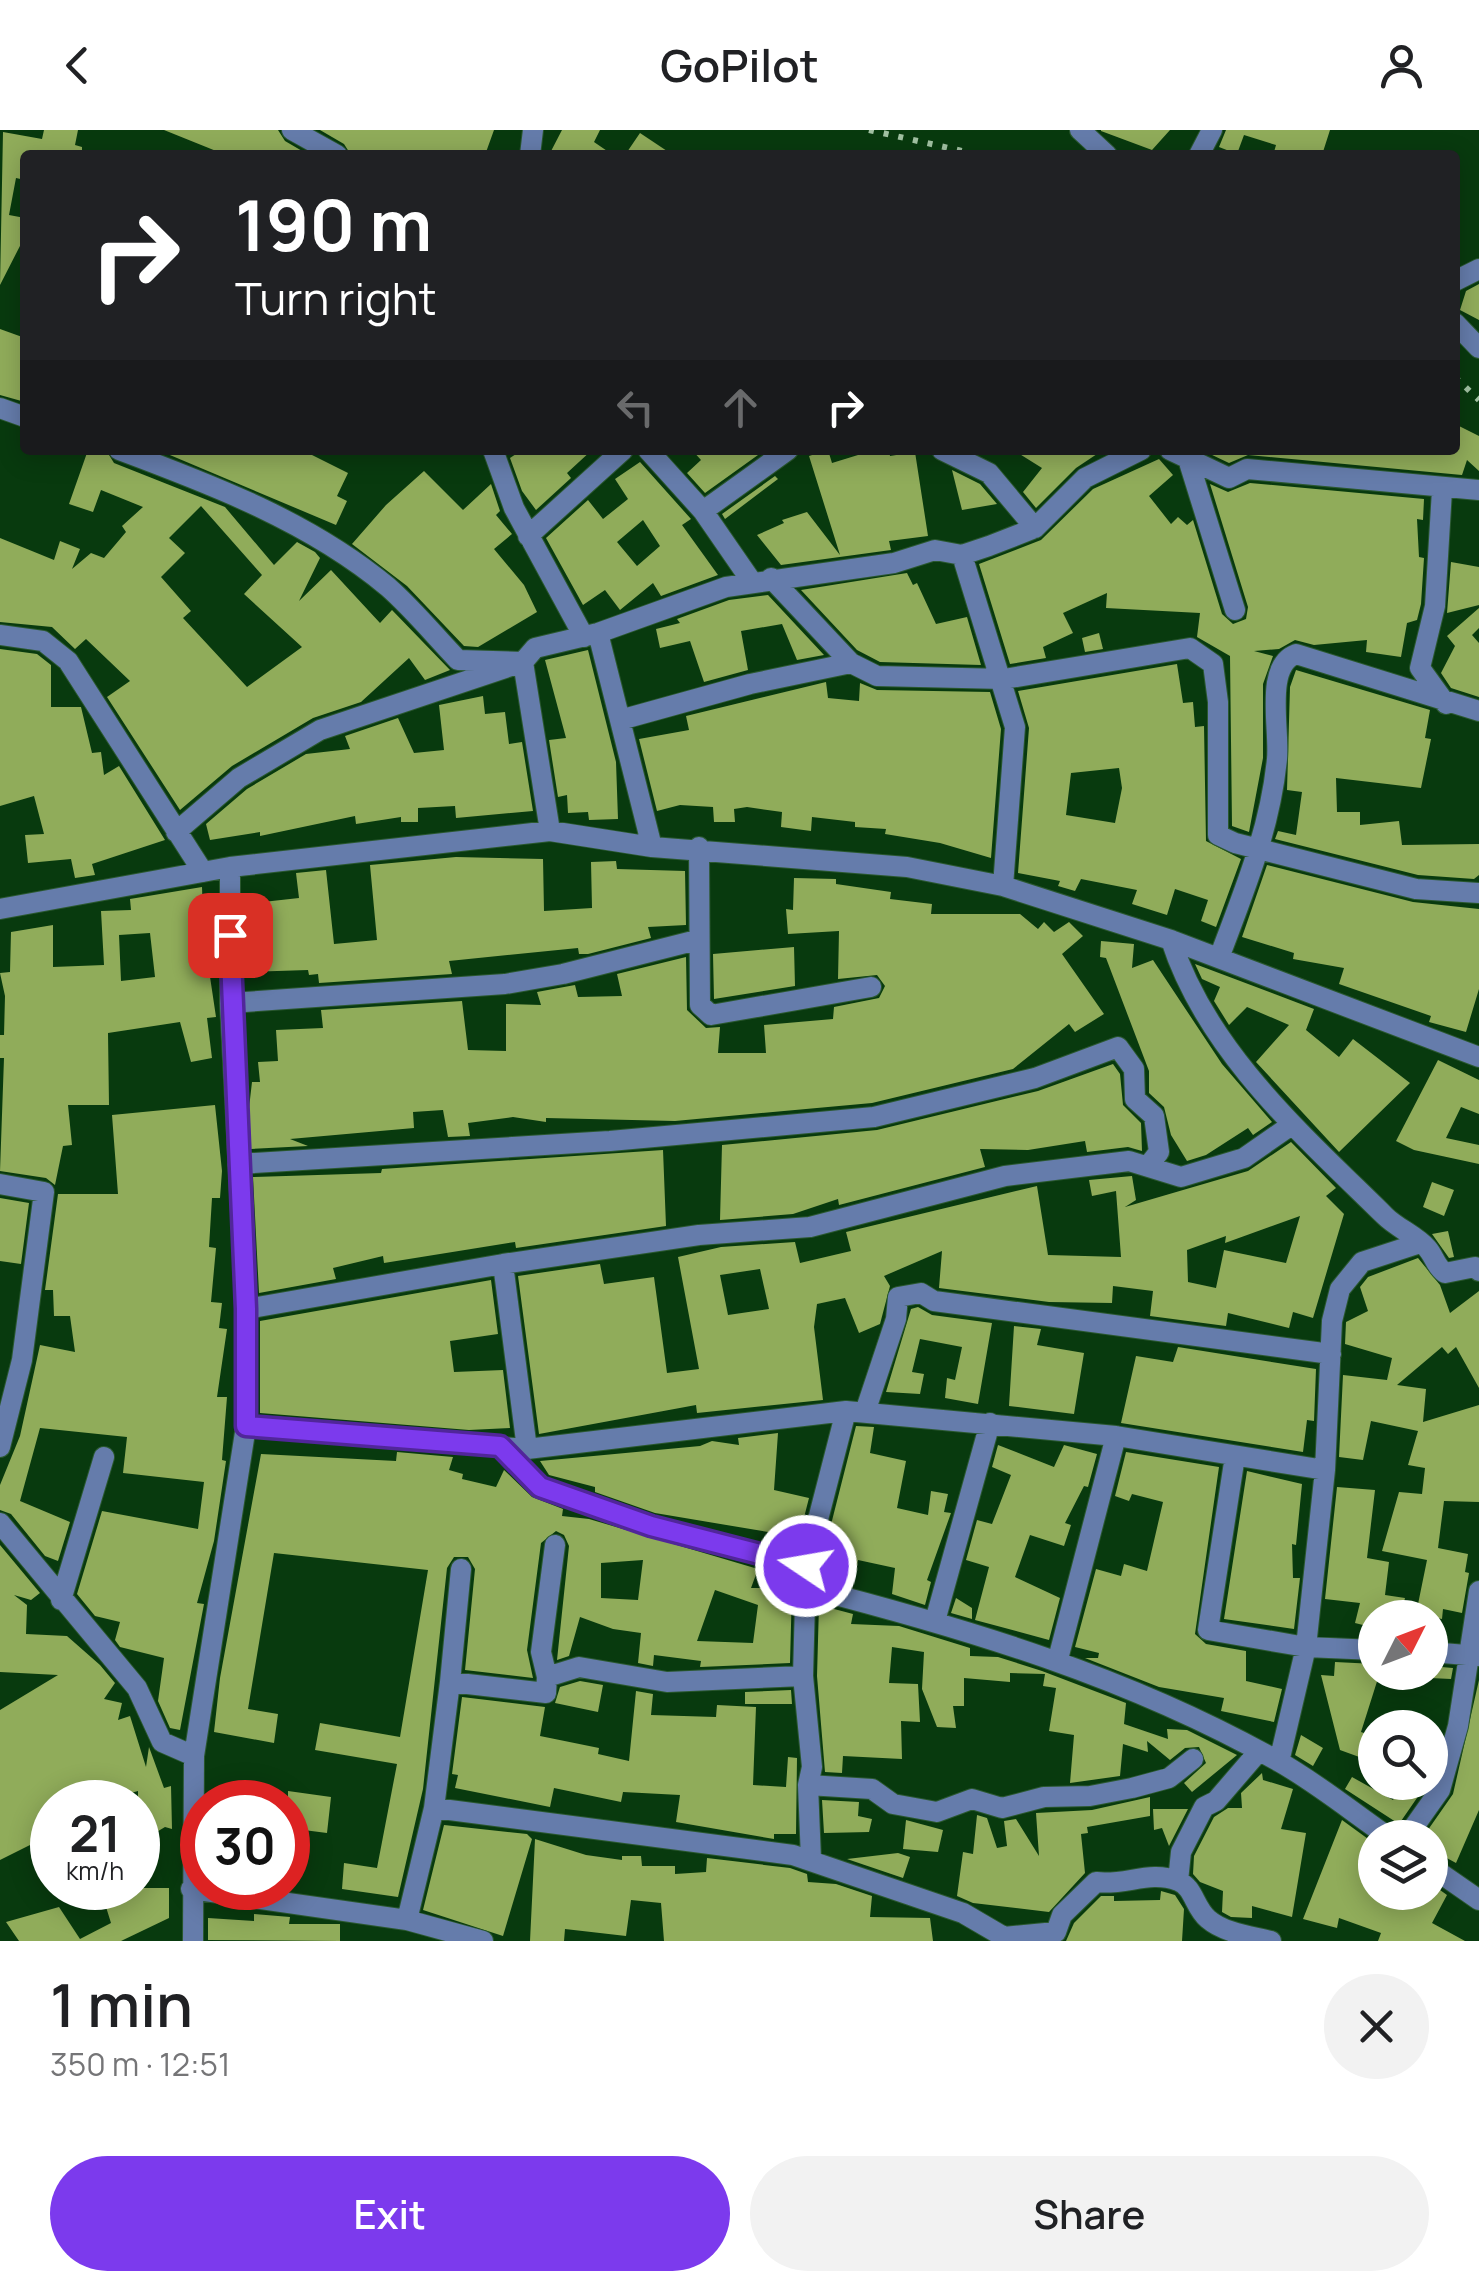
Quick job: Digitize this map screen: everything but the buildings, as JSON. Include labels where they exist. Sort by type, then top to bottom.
[{"type":"street","points":[[292,130],[328,150]]},
{"type":"street","points":[[1080,130],[1102,150]]},
{"type":"street","points":[[1460,328],[1479,348]]},
{"type":"street","points":[[133,455],[192,477],[311,534],[387,587],[458,660],[523,662]]},
{"type":"street","points":[[494,455],[500,477],[528,536],[591,635],[620,720],[652,846]]},
{"type":"street","points":[[528,536],[617,455]]},
{"type":"street","points":[[653,455],[761,580],[851,663],[877,676],[1004,679],[1191,648],[1213,664],[1218,702],[1218,835],[1260,850],[1416,889],[1479,894]]},
{"type":"street","points":[[703,511],[772,455]]},
{"type":"street","points":[[952,455],[989,473],[1035,528]]},
{"type":"street","points":[[176,832],[239,778],[320,730],[523,662],[534,648],[591,635],[761,580],[894,562],[935,550],[962,555],[1035,528],[1085,478],[1131,455]]},
{"type":"street","points":[[1179,455],[1230,478],[1247,469],[1433,484],[1442,490],[1479,490]]},
{"type":"street","points":[[1179,455],[1236,610]]},
{"type":"street","points":[[1442,490],[1435,606],[1420,668],[1446,704]]},
{"type":"street","points":[[962,555],[1004,679],[1015,727],[1003,886]]},
{"type":"street","points":[[0,635],[43,641],[68,661],[203,872]]},
{"type":"street","points":[[1219,958],[1260,850],[1272,804],[1280,732],[1277,670],[1286,658],[1296,654],[1446,704],[1479,711]]},
{"type":"street","points":[[523,662],[550,831]]},
{"type":"street","points":[[620,720],[750,684],[851,663]]},
{"type":"street","points":[[0,909],[230,867],[550,831],[652,846],[908,867],[1003,886],[1172,940],[1479,1057]]},
{"type":"street","points":[[698,848],[700,1005],[711,1016],[871,986]]},
{"type":"street","points":[[193,1780],[246,1426],[246,1309],[230,1003],[230,867]]},
{"type":"street","points":[[230,1003],[505,984],[563,974],[697,940]]},
{"type":"street","points":[[1172,940],[1184,978],[1210,1020],[1290,1126],[1398,1229],[1420,1243],[1444,1273],[1474,1267],[1479,1270]]},
{"type":"street","points":[[238,1164],[610,1141],[874,1117],[1034,1078],[1118,1046],[1134,1069],[1135,1100],[1154,1116],[1159,1152],[1148,1166]]},
{"type":"street","points":[[246,1309],[503,1264],[699,1236],[810,1227],[1004,1176],[1129,1161],[1170,1176],[1200,1172],[1244,1158],[1290,1126]]},
{"type":"street","points":[[0,1184],[44,1192],[22,1360],[0,1447]]},
{"type":"street","points":[[1280,1762],[1306,1647],[1340,1289],[1362,1262],[1420,1243]]},
{"type":"street","points":[[503,1264],[526,1449]]},
{"type":"street","points":[[811,1859],[808,1785],[812,1767],[803,1676],[806,1566],[856,1412],[896,1319],[898,1297],[921,1293],[934,1301],[1331,1354]]},
{"type":"street","points":[[246,1426],[526,1449],[856,1412],[1116,1436],[1324,1470]]},
{"type":"street","points":[[935,1621],[990,1424]]},
{"type":"street","points":[[1058,1659],[1116,1436]]},
{"type":"street","points":[[500,1446],[540,1487],[651,1526],[806,1566]]},
{"type":"street","points":[[1235,1456],[1208,1630],[1306,1647],[1358,1649]]},
{"type":"street","points":[[61,1600],[104,1457]]},
{"type":"street","points":[[0,1523],[137,1688],[162,1742],[194,1756]]},
{"type":"street","points":[[450,1682],[546,1693],[541,1652],[555,1545]]},
{"type":"street","points":[[407,1920],[434,1808],[461,1569]]},
{"type":"street","points":[[805,1588],[935,1621],[1058,1659],[1130,1688],[1280,1762],[1364,1820]]},
{"type":"street","points":[[1419,1820],[1440,1790],[1458,1726],[1474,1655],[1479,1591]]},
{"type":"street","points":[[1448,1653],[1474,1655]]},
{"type":"street","points":[[546,1677],[579,1667],[667,1682],[803,1676]]},
{"type":"street","points":[[1178,1881],[1181,1852],[1204,1806],[1216,1801],[1260,1751]]},
{"type":"street","points":[[808,1785],[872,1789],[893,1804],[937,1812],[972,1800],[1002,1808],[1044,1797],[1090,1796],[1132,1788],[1169,1778],[1193,1759]]},
{"type":"street","points":[[434,1808],[811,1859],[963,1913],[1002,1939],[1056,1932],[1062,1915],[1096,1882],[1111,1884],[1159,1874],[1188,1885],[1207,1919],[1224,1929],[1271,1941]]},
{"type":"street","points":[[1448,1878],[1479,1900]]},
{"type":"street","points":[[310,1906],[407,1920],[483,1941]]},
{"type":"street","points":[[192,1910],[193,1941]]},
{"type":"railway","points":[[869,130],[958,150]]},
{"type":"railway","points":[[1460,382],[1479,400]]},
{"type":"route","points":[[230,935],[246,1309],[246,1426],[500,1446],[540,1487],[651,1526],[806,1566]]}]
